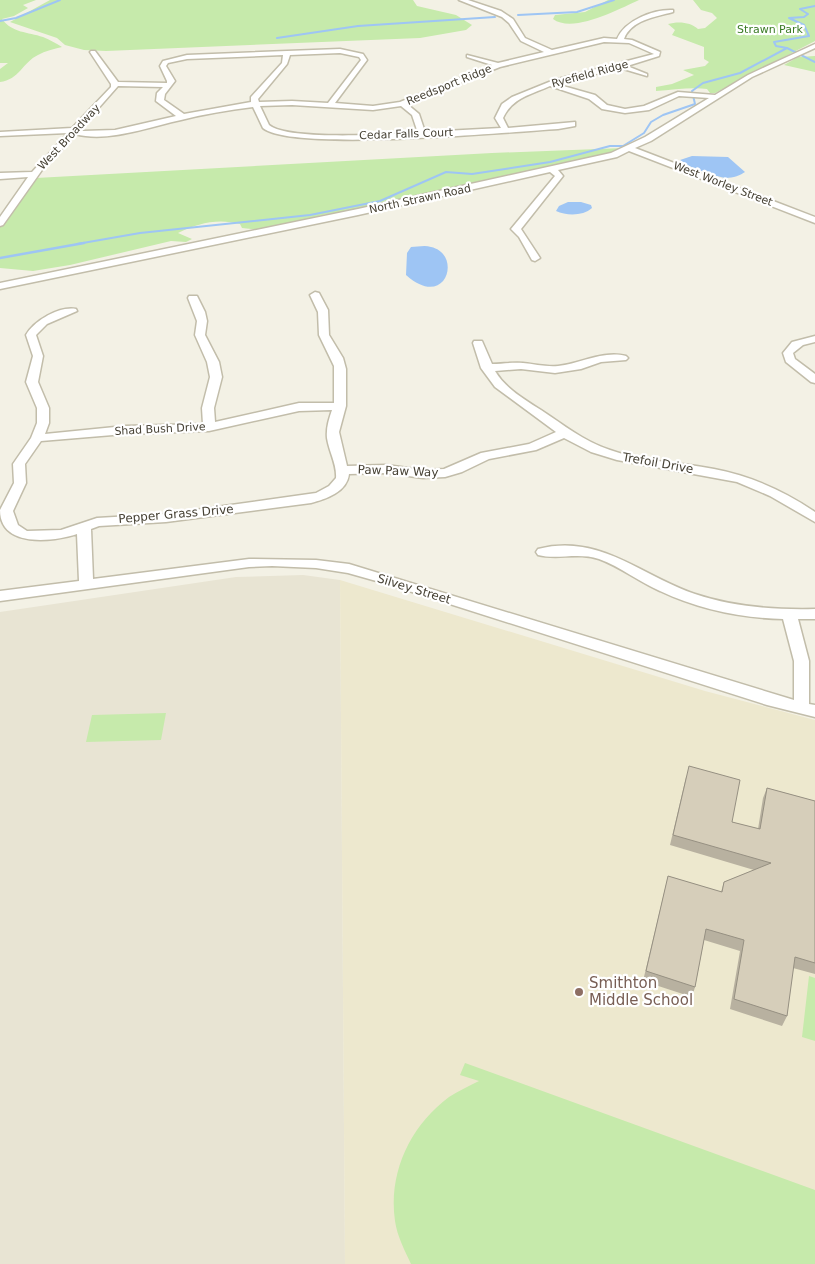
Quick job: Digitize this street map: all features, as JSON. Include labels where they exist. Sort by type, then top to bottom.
[{"type":"street","points":[[462,0],[488,8],[505,16],[513,23],[520,37],[550,52]]},
{"type":"street","points":[[620,40],[626,28],[634,23],[671,12]]},
{"type":"street","name":"Reedsport Ridge","points":[[0,134],[74,131],[96,134],[123,130],[181,116],[256,104],[292,103],[373,108],[402,104],[498,65],[550,52],[604,40],[620,40],[644,46]]},
{"type":"street","name":"Ryefield Ridge","points":[[505,129],[499,118],[505,106],[549,84],[573,76],[657,55],[656,51],[644,46]]},
{"type":"street","name":"North Strawn Road","points":[[0,286],[553,170],[614,155],[631,148],[750,76],[815,46]]},
{"type":"street","points":[[181,116],[160,101],[161,93],[171,80],[163,66],[165,62],[174,59],[255,54],[340,51],[357,53],[364,60],[330,105]]},
{"type":"street","points":[[93,52],[115,84],[168,84]]},
{"type":"street","points":[[256,104],[254,98],[256,94],[285,63],[288,58],[287,53]]},
{"type":"street","points":[[470,56],[498,65]]},
{"type":"street","points":[[619,65],[645,75]]},
{"type":"street","name":"West Broadway","points":[[0,223],[35,174],[112,91],[115,84]]},
{"type":"street","points":[[549,84],[592,97],[605,107],[625,111],[646,108],[678,94],[703,94],[714,97]]},
{"type":"street","name":"Cedar Falls Court","points":[[256,104],[264,125],[268,129],[290,136],[326,137],[422,134],[558,127],[572,124]]},
{"type":"street","points":[[402,104],[416,114],[422,134]]},
{"type":"street","name":"West Worley Street","points":[[631,148],[815,220]]},
{"type":"street","points":[[535,258],[529,249],[528,240],[516,229],[559,176],[553,170]]},
{"type":"street","points":[[4,176],[35,174]]},
{"type":"street","points":[[4,176],[24,189]]},
{"type":"street","points":[[315,295],[323,313],[323,332],[339,363],[341,375],[340,406],[334,421],[333,435],[336,454],[343,470]]},
{"type":"street","points":[[193,298],[202,321],[200,335],[213,362],[216,377],[208,408],[209,427]]},
{"type":"street","points":[[37,438],[43,423],[42,408],[32,382],[38,356],[31,335],[33,330],[46,320],[72,312]]},
{"type":"street","points":[[815,339],[798,342],[791,347],[788,353],[790,360],[815,380]]},
{"type":"street","name":"Trefoil Drive","points":[[478,343],[487,368],[492,377],[504,390],[565,433],[599,450],[629,460],[708,472],[755,484],[777,493],[815,518]]},
{"type":"street","points":[[487,368],[521,366],[555,370],[581,366],[600,359],[622,358]]},
{"type":"street","name":"Shad Bush Drive","points":[[37,438],[125,430],[209,427],[299,407],[340,406]]},
{"type":"street","name":"Paw Paw Way","points":[[343,470],[386,469],[423,474],[446,473],[458,470],[485,456],[532,447],[565,433]]},
{"type":"street","name":"Pepper Grass Drive","points":[[37,438],[20,464],[20,482],[6,511],[8,520],[14,528],[23,534],[47,536],[63,534],[112,520],[166,518],[311,499],[330,491],[343,477],[343,470]]},
{"type":"street","points":[[84,527],[86,584]]},
{"type":"street","points":[[543,552],[565,550],[594,553],[623,565],[652,582],[718,606],[758,614],[815,614]]},
{"type":"street","name":"Silvey Street","points":[[0,596],[249,563],[316,564],[341,568],[392,581],[646,662],[808,710]]},
{"type":"street","points":[[789,615],[800,646],[808,710]]},
{"type":"shaded area","points":[[303,575],[340,580],[345,1264],[0,1264],[0,612],[236,577]]},
{"type":"shaded area","name":"Smithton Middle School","points":[[340,580],[705,691],[815,720],[815,1264],[345,1264]]},
{"type":"green space","points":[[0,0],[36,0],[23,5],[28,8],[14,16],[2,19],[15,30],[43,37],[62,47],[38,55],[12,78],[0,82],[0,69],[8,63],[0,63]]},
{"type":"green space","points":[[50,0],[413,0],[417,6],[456,15],[472,25],[466,30],[420,38],[106,51],[84,50],[65,45],[57,38],[10,22]]},
{"type":"green space","points":[[608,0],[639,0],[584,22],[572,24],[562,23],[553,19],[555,15],[585,12]]},
{"type":"green space","name":"Strawn Park","points":[[693,0],[815,0],[815,41],[715,93],[710,93],[707,89],[701,88],[656,91],[656,87],[672,84],[694,75],[683,70],[705,66],[709,62],[704,59],[704,47],[672,35],[675,30],[668,24],[684,23],[698,29],[705,28],[717,18],[712,13],[701,10]]},
{"type":"green space","points":[[815,56],[815,72],[784,65],[798,57]]},
{"type":"green space","points":[[624,148],[588,159],[344,213],[327,214],[262,230],[242,228],[240,224],[232,222],[208,223],[178,233],[192,239],[186,242],[171,241],[70,265],[33,271],[0,268],[0,227],[36,178],[492,153]]},
{"type":"green space","points":[[166,713],[161,740],[86,742],[92,715]]},
{"type":"green space","points":[[809,976],[815,978],[815,1041],[802,1037]]},
{"type":"green space","points":[[465,1063],[815,1190],[815,1264],[411,1264],[399,1238],[395,1221],[395,1185],[399,1168],[413,1136],[423,1122],[449,1097],[479,1081],[460,1075]]},
{"type":"water","points":[[692,156],[728,157],[745,172],[726,178],[695,169],[680,160]]},
{"type":"water","points":[[568,202],[581,202],[591,205],[592,208],[584,213],[575,214],[565,214],[556,211],[559,206]]},
{"type":"water","points":[[429,246],[441,252],[446,259],[448,268],[446,277],[440,284],[431,287],[420,284],[406,275],[407,253],[411,247]]},
{"type":"building","name":"Smithton Middle School","points":[[689,766],[740,780],[732,822],[760,829],[767,788],[815,801],[815,963],[795,957],[787,1016],[734,999],[744,940],[706,929],[695,987],[646,971],[668,876],[722,892],[724,882],[771,863],[673,835]]},
{"type":"waterway","points":[[0,21],[16,18],[60,0]]},
{"type":"waterway","points":[[518,15],[577,12],[614,0]]},
{"type":"waterway","points":[[787,48],[776,46],[774,42],[809,36],[804,25],[789,18],[804,17],[808,14],[800,9],[815,6]]},
{"type":"waterway","points":[[277,38],[358,26],[495,17]]},
{"type":"waterway","points":[[77,244],[140,233],[310,215],[380,201],[446,172],[472,174],[550,162],[610,146],[623,146],[644,133],[651,122],[663,115],[695,104],[692,91],[703,83],[740,73],[787,48]]},
{"type":"waterway","points":[[787,48],[815,62]]},
{"type":"waterway","points":[[0,258],[84,243]]},
{"type":"place","name":"Smithton Middle School","points":[[579,992]]}]
